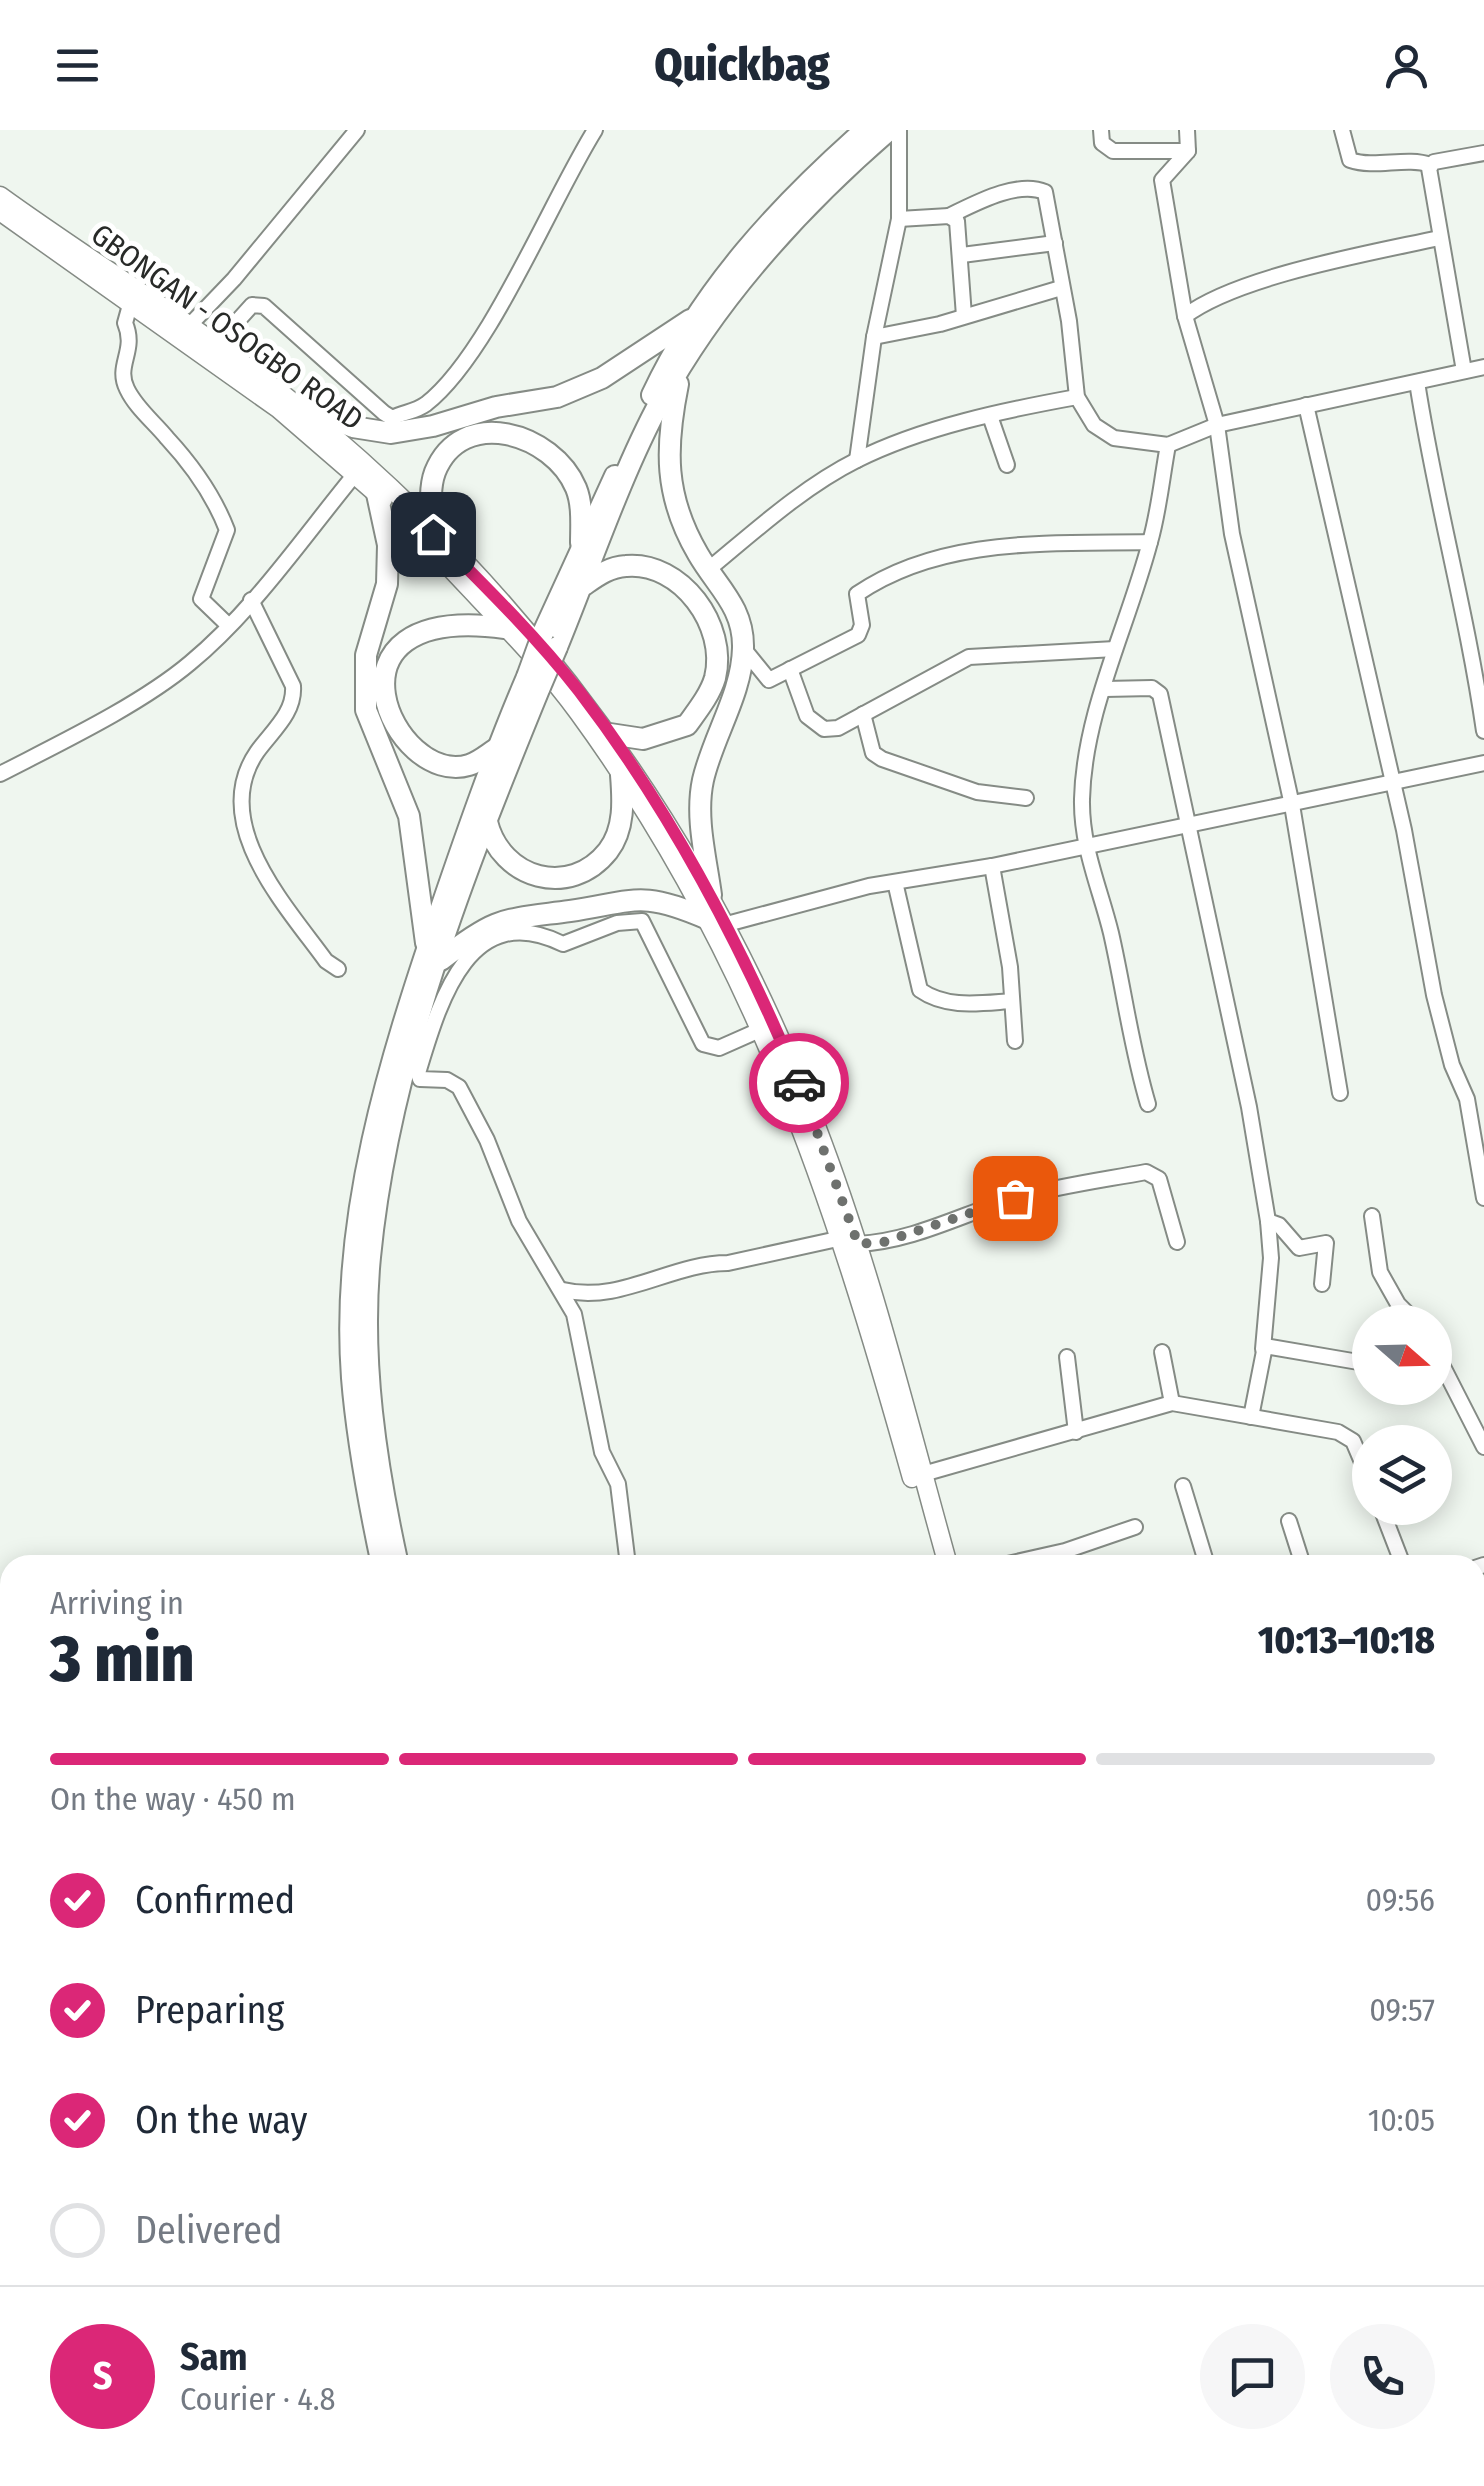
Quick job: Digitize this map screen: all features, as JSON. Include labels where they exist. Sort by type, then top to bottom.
[{"type":"highway","points":[[396,1555],[384,1499],[368,1376],[370,1259],[405,1064],[433,955],[487,822],[581,550],[654,390],[696,316],[755,236],[866,130]]},
{"type":"highway","points":[[550,640],[582,586],[660,402],[681,370],[736,288],[819,193],[889,130]]},
{"type":"highway","points":[[295,404],[353,427],[392,433],[433,426],[496,407],[556,396],[602,378],[696,316]]},
{"type":"highway","points":[[681,370],[666,445],[669,476],[698,553],[738,610],[743,648],[702,784],[701,828],[712,894]]},
{"type":"highway","points":[[433,534],[431,487],[443,458],[480,434],[527,437],[550,452],[576,487],[581,550]]},
{"type":"highway","points":[[378,494],[388,545],[387,584],[366,655],[366,710],[409,816],[433,955]]},
{"type":"highway","points":[[582,586],[622,566],[664,572],[687,590],[717,642],[715,679],[687,725],[643,740],[610,734]]},
{"type":"highway","points":[[496,749],[469,766],[452,766],[403,738],[387,707],[384,670],[402,643],[423,630],[467,622],[505,628]]},
{"type":"highway","points":[[380,1555],[352,1376],[352,1299],[367,1153],[496,749],[534,682]]},
{"type":"highway","points":[[487,822],[500,852],[525,872],[545,880],[582,873],[608,850],[618,828],[624,809],[621,775]]},
{"type":"highway","points":[[433,955],[494,923],[529,913],[636,898],[667,903],[717,922]]},
{"type":"main road","name":"GBONGAN - OSOGBO ROAD","points":[[0,196],[295,404],[368,467],[548,654],[610,734],[712,894],[717,922],[850,1241],[933,1555]]},
{"type":"main road","name":"GBONGAN - OSOGBO ROAD","points":[[0,212],[279,409],[356,474],[505,628],[577,711],[717,922],[795,1074],[945,1555]]},
{"type":"street","points":[[188,327],[234,279],[357,130]]},
{"type":"street","points":[[214,346],[252,305],[264,306],[384,413],[392,418],[413,412],[439,391],[471,349],[595,130]]},
{"type":"street","points":[[856,460],[874,336],[899,219],[898,130]]},
{"type":"street","points":[[1101,130],[1102,143],[1113,150],[1188,152]]},
{"type":"street","points":[[1188,130],[1188,152],[1162,180],[1185,316],[1217,425],[1232,534],[1292,805],[1340,1093]]},
{"type":"street","points":[[1342,130],[1350,160],[1360,164],[1418,160],[1431,165],[1484,153]]},
{"type":"street","points":[[1431,165],[1439,238],[1464,372]]},
{"type":"street","points":[[899,219],[949,216],[1002,194],[1038,188],[1045,192],[1077,397],[1105,434],[1129,443],[1168,445],[1217,425],[1484,366]]},
{"type":"street","points":[[949,216],[957,221],[964,316]]},
{"type":"street","points":[[1185,316],[1206,300],[1330,263],[1439,238]]},
{"type":"street","points":[[962,255],[1055,243]]},
{"type":"street","points":[[874,336],[964,316],[1061,288]]},
{"type":"street","points":[[130,305],[125,322],[132,340],[122,374],[128,391],[192,469],[221,515],[227,530],[201,599],[228,625]]},
{"type":"street","points":[[1416,382],[1430,469],[1464,605],[1484,731]]},
{"type":"street","points":[[709,569],[783,508],[856,460],[990,416],[1077,397]]},
{"type":"street","points":[[1306,406],[1392,784],[1434,995],[1452,1065],[1468,1099],[1467,1116],[1484,1198]]},
{"type":"street","points":[[990,416],[1007,465]]},
{"type":"street","points":[[1148,1104],[1132,1052],[1111,933],[1086,846],[1082,800],[1115,649],[1150,542],[1168,445]]},
{"type":"street","points":[[0,774],[158,686],[190,663],[251,600],[356,474]]},
{"type":"street","points":[[743,648],[769,680],[858,635],[862,624],[855,596],[892,570],[962,552],[1150,542]]},
{"type":"street","points":[[251,600],[294,686],[294,702],[254,756],[242,814],[251,848],[270,883],[326,961],[338,968]]},
{"type":"street","points":[[790,670],[807,716],[818,728],[838,728],[969,657],[1115,649]]},
{"type":"street","points":[[1106,689],[1152,688],[1160,694],[1191,825],[1272,1258],[1251,1417]]},
{"type":"street","points":[[864,714],[874,753],[882,759],[977,792],[1026,798]]},
{"type":"street","points":[[717,922],[895,882],[992,866],[1484,763]]},
{"type":"street","points":[[992,866],[1012,1000],[1014,1041]]},
{"type":"street","points":[[895,882],[920,990],[931,998],[967,1004],[1012,1000]]},
{"type":"street","points":[[626,1555],[618,1484],[602,1452],[574,1314],[519,1222],[487,1140],[459,1087],[448,1080],[420,1080],[438,1007],[466,959],[504,934],[523,930],[563,944],[617,923],[642,922],[703,1044],[718,1048],[762,1028]]},
{"type":"street","points":[[563,1290],[607,1294],[708,1263],[728,1264],[850,1241],[884,1242],[1015,1198],[1146,1172],[1160,1179],[1177,1242]]},
{"type":"street","points":[[1372,1216],[1380,1272],[1402,1305]]},
{"type":"street","points":[[1268,1221],[1280,1226],[1300,1248],[1326,1244],[1322,1284]]},
{"type":"street","points":[[574,1314],[589,1294]]},
{"type":"street","points":[[1263,1349],[1268,1345],[1352,1361]]},
{"type":"street","points":[[1162,1352],[1172,1403]]},
{"type":"street","points":[[1068,1357],[1076,1432]]},
{"type":"street","points":[[1452,1384],[1483,1442]]},
{"type":"street","points":[[922,1474],[1172,1403],[1347,1436],[1352,1446]]},
{"type":"street","points":[[1183,1486],[1205,1555]]},
{"type":"street","points":[[1289,1521],[1300,1555]]},
{"type":"street","points":[[1389,1525],[1400,1555]]},
{"type":"street","points":[[1048,1555],[1135,1527]]},
{"type":"way so far","points":[[799,1083],[858,1244],[884,1242],[922,1231],[1015,1198]]},
{"type":"route","points":[[433,534],[548,654],[610,734],[712,894],[766,1003],[799,1083]]}]
